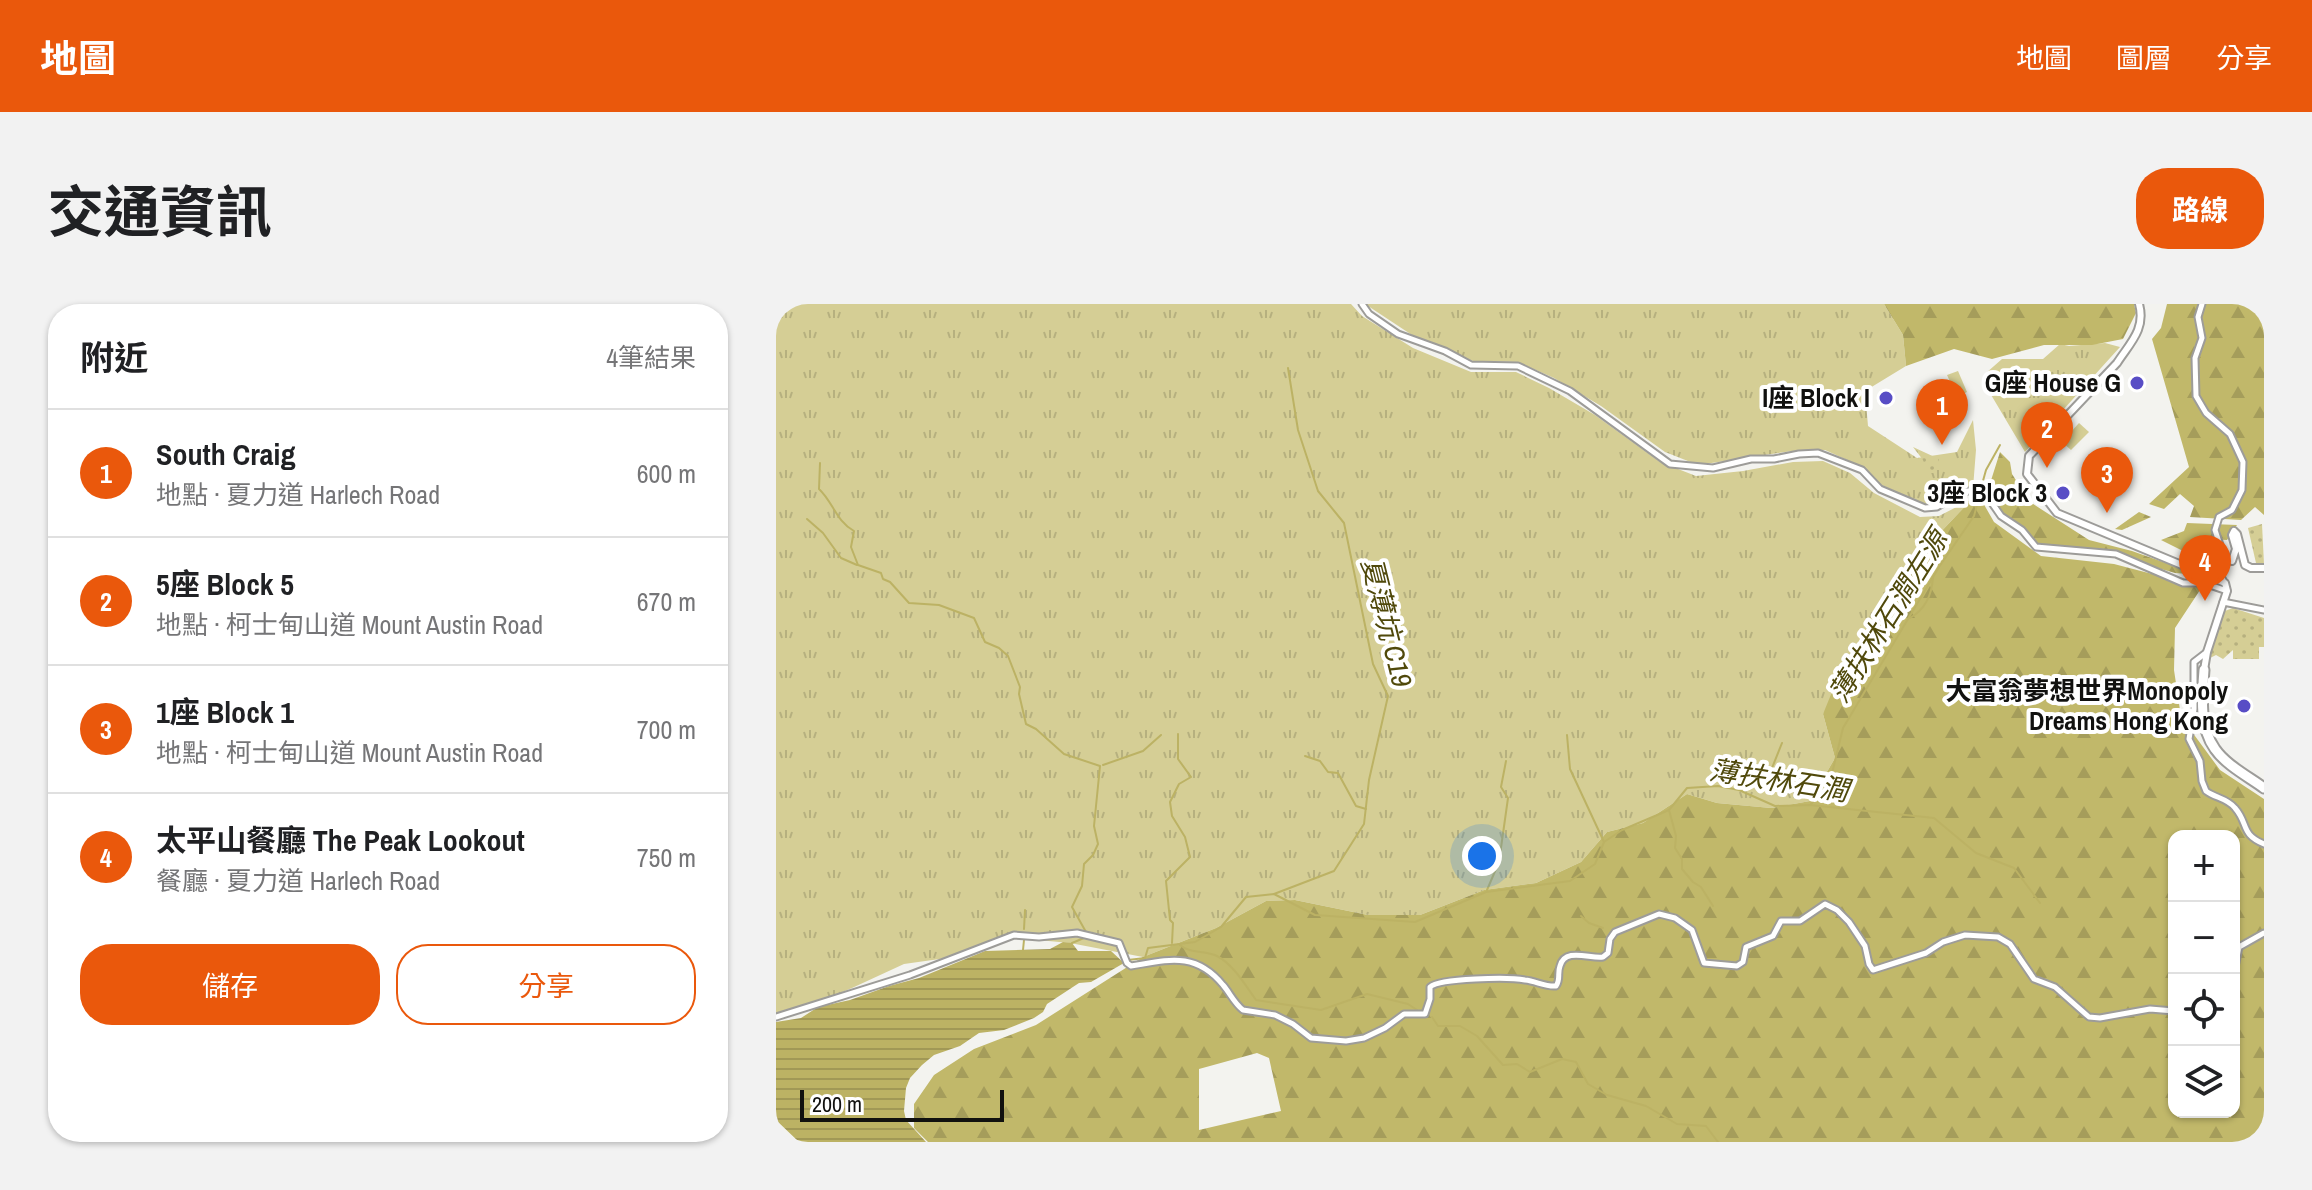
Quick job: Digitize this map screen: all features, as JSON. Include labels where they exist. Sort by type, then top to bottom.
[{"type":"main road","points":[[2204,670],[2203,709],[2206,730],[2215,750],[2264,788]]},
{"type":"street","points":[[1362,304],[1369,314],[1398,334],[1445,351],[1471,365],[1518,366],[1562,386],[1670,464],[1713,468],[1751,459],[1814,453],[1860,469],[1880,489],[1925,508],[1935,508],[1956,494],[1972,490],[1985,493],[2001,516],[2022,530],[2036,547],[2116,554],[2183,583],[2226,587]]},
{"type":"street","points":[[2139,304],[2142,324],[2126,350],[2029,456],[2027,474],[2057,513],[2226,587]]},
{"type":"street","points":[[2202,304],[2198,317],[2202,338],[2195,358],[2196,396],[2206,413],[2230,434],[2243,462],[2243,489],[2231,510],[2218,518],[2214,531],[2221,548],[2215,565],[2226,587],[2204,670]]},
{"type":"street","points":[[2232,561],[2236,550],[2232,535],[2234,531],[2245,566],[2264,568]]},
{"type":"street","points":[[2223,602],[2264,610]]},
{"type":"street","points":[[2207,652],[2196,659],[2193,666],[2194,713],[2189,741],[2200,761],[2206,791],[2230,802],[2249,836],[2264,844]]},
{"type":"street","points":[[776,1017],[910,975],[1007,937],[1081,933],[1113,940],[1123,948],[1127,963],[1136,966],[1159,959],[1188,961],[1217,978],[1243,1010],[1275,1015],[1311,1038],[1354,1041],[1385,1028],[1404,1014],[1425,1014],[1430,987],[1437,982],[1476,981],[1497,976],[1556,986],[1560,981],[1560,966],[1566,958],[1575,955],[1603,957],[1608,953],[1615,932],[1656,914],[1675,918],[1692,930],[1704,963],[1737,966],[1743,962],[1746,947],[1773,936],[1781,921],[1800,921],[1825,904],[1849,922],[1865,946],[1873,970],[1926,953],[1943,942],[1968,934],[1998,937],[2012,945],[2034,979],[2055,987],[2090,1017],[2133,1014],[2150,1009],[2168,1010]]},
{"type":"street","points":[[2240,946],[2264,933]]},
{"type":"shaded area","points":[[2208,545],[2218,547],[2211,564],[2195,560]]},
{"type":"shaded area","points":[[1063,942],[1072,943],[1078,951],[1111,951],[1124,963],[1091,982],[1079,983],[1047,1004],[1043,1012],[1034,1018],[1004,1030],[979,1033],[960,1046],[934,1055],[922,1065],[910,1078],[906,1088],[904,1111],[906,1120],[926,1142],[799,1142],[776,1120],[776,1022],[801,1018],[818,1007],[919,978],[985,951],[1050,949]]},
{"type":"green space","points":[[776,304],[1351,304],[1362,316],[1413,348],[1471,372],[1516,372],[1549,388],[1595,415],[1660,462],[1696,476],[1793,462],[1823,461],[1850,473],[1874,493],[1920,517],[1939,516],[1972,499],[1918,556],[1823,714],[1835,758],[1810,801],[1771,808],[1717,803],[1687,794],[1643,823],[1607,832],[1581,862],[1536,883],[1484,890],[1420,915],[1368,915],[1295,900],[1266,901],[1216,928],[1143,957],[1070,943],[1016,938],[968,955],[904,964],[776,1019]]},
{"type":"green space","points":[[1365,304],[1884,304],[1903,335],[1906,366],[1865,391],[1868,426],[1917,458],[1957,452],[1973,420],[1976,450],[1973,488],[1966,487],[1935,506],[1922,506],[1880,484],[1856,464],[1825,450],[1792,451],[1698,465],[1665,452],[1601,406],[1554,378],[1518,362],[1473,361],[1418,339]]},
{"type":"green space","points":[[1884,304],[2134,304],[2136,313],[2123,339],[2092,345],[2044,345],[1992,359],[1954,349],[1906,366],[1903,335]]},
{"type":"green space","points":[[2167,304],[2264,304],[2264,515],[2255,507],[2241,520],[2190,517],[2194,506],[2180,494],[2164,509],[2149,504],[2189,467],[2152,339],[2161,328]]},
{"type":"green space","points":[[2105,343],[2120,347],[2025,452],[1984,383],[1986,373],[2002,359],[2043,359],[2060,344]]},
{"type":"green space","points":[[1958,371],[1967,392],[1957,397],[1947,375]]},
{"type":"green space","points":[[2079,423],[2089,432],[2071,450],[2062,442]]},
{"type":"green space","points":[[1913,447],[1939,459],[1936,473],[1927,473],[1923,460]]},
{"type":"green space","points":[[2000,452],[2010,462],[2012,474],[2030,502],[2089,540],[2132,551],[2200,575],[2175,573],[2116,556],[2044,549],[2000,517],[1987,493]]},
{"type":"green space","points":[[1972,499],[1982,501],[1994,522],[2041,556],[2114,564],[2202,587],[2175,628],[2174,670],[2181,717],[2220,770],[2264,799],[2264,1142],[928,1142],[914,1128],[914,1104],[934,1075],[974,1049],[1036,1025],[1143,957],[1216,928],[1266,901],[1295,900],[1368,915],[1420,915],[1484,890],[1536,883],[1581,862],[1607,832],[1643,823],[1687,794],[1717,803],[1771,808],[1810,801],[1835,758],[1823,714],[1841,670],[1918,556]],"holes":[[[1257,1053],[1269,1058],[1281,1111],[1199,1130],[1199,1069]]]},
{"type":"green space","points":[[2139,512],[2151,517],[2122,530],[2115,529]]},
{"type":"green space","points":[[2187,523],[2237,525],[2227,540],[2209,539],[2197,558],[2161,540],[2184,531]]},
{"type":"green space","points":[[2262,524],[2264,564],[2256,563],[2248,528]]},
{"type":"green space","points":[[2233,608],[2264,618],[2264,647],[2259,647],[2259,659],[2233,659],[2233,650],[2223,659],[2216,655],[2207,657],[2222,612]]},
{"type":"waterway","name":"夏薄坑 C19","points":[[1274,894],[1334,871],[1364,824],[1369,780],[1388,696],[1373,664],[1344,523],[1318,491],[1298,430],[1288,368]]},
{"type":"waterway","name":"薄扶林石澗左源","points":[[1981,488],[1986,470],[2000,445]]},
{"type":"waterway","points":[[820,463],[819,489],[843,522],[854,531],[851,547],[858,565],[881,573],[883,579],[890,582],[909,603],[939,605],[974,618],[985,642],[1008,656],[1020,687],[1026,724],[1064,754],[1100,766],[1094,826],[1098,844],[1084,864],[1082,886],[1072,907],[1086,932]]},
{"type":"waterway","name":"薄扶林石澗左源","points":[[1811,804],[1829,786],[1843,728],[1939,567],[1974,516],[1980,494]]},
{"type":"waterway","points":[[807,519],[823,533],[841,558],[857,565]]},
{"type":"waterway","points":[[1910,618],[1927,600],[1933,577]]},
{"type":"waterway","points":[[1172,943],[1173,923],[1170,920],[1166,881],[1190,857],[1185,837],[1172,816],[1170,802],[1179,784],[1191,777],[1178,759],[1178,734]]},
{"type":"waterway","points":[[1103,765],[1143,751],[1161,735]]},
{"type":"waterway","points":[[1567,735],[1570,769],[1604,842]]},
{"type":"waterway","points":[[1772,768],[1782,743]]},
{"type":"waterway","points":[[1305,756],[1320,761],[1328,772],[1338,773],[1356,806],[1366,809]]},
{"type":"waterway","points":[[1487,890],[1499,862],[1508,798],[1501,787],[1506,761]]},
{"type":"waterway","name":"薄扶林石澗","points":[[1128,960],[1145,958],[1148,948],[1195,942],[1221,927],[1246,897],[1274,894],[1315,915],[1415,922],[1486,892],[1570,881],[1595,864],[1604,842],[1622,830],[1669,810],[1687,788],[1718,786],[1739,790],[1775,806],[1810,805],[1934,818],[1976,853],[2014,868],[2040,903]]},
{"type":"waterway","points":[[1669,810],[1682,869],[1701,887],[1713,906]]},
{"type":"waterway","points":[[1024,929],[1025,910]]},
{"type":"waterway","points":[[1581,916],[1603,928]]},
{"type":"waterway","points":[[1072,943],[1084,938]]},
{"type":"waterway","points":[[1023,950],[1024,940]]},
{"type":"waterway","points":[[1180,945],[1223,960],[1256,1000],[1321,1010],[1367,994],[1408,1004],[1417,1010]]},
{"type":"waterway","points":[[1432,1017],[1438,1026],[1460,1026],[1477,1036],[1503,1065],[1517,1064],[1530,1072],[1562,1059],[1576,1062],[1588,1084],[1607,1095],[1646,1106],[1677,1124],[1706,1126],[1718,1142]]},
{"type":"place","name":"G座 House G","points":[[2137,383]]},
{"type":"place","name":"I座 Block I","points":[[1886,398]]},
{"type":"place","name":"South Craig","points":[[1942,445]]},
{"type":"place","name":"5座 Block 5","points":[[2047,468]]},
{"type":"place","name":"3座 Block 3","points":[[2063,493]]},
{"type":"place","name":"1座 Block 1","points":[[2107,513]]},
{"type":"place","name":"太平山餐廳 The Peak Lookout","points":[[2205,601]]},
{"type":"place","name":"大富翁夢想世界Monopoly Dreams Hong Kong","points":[[2244,706]]}]
